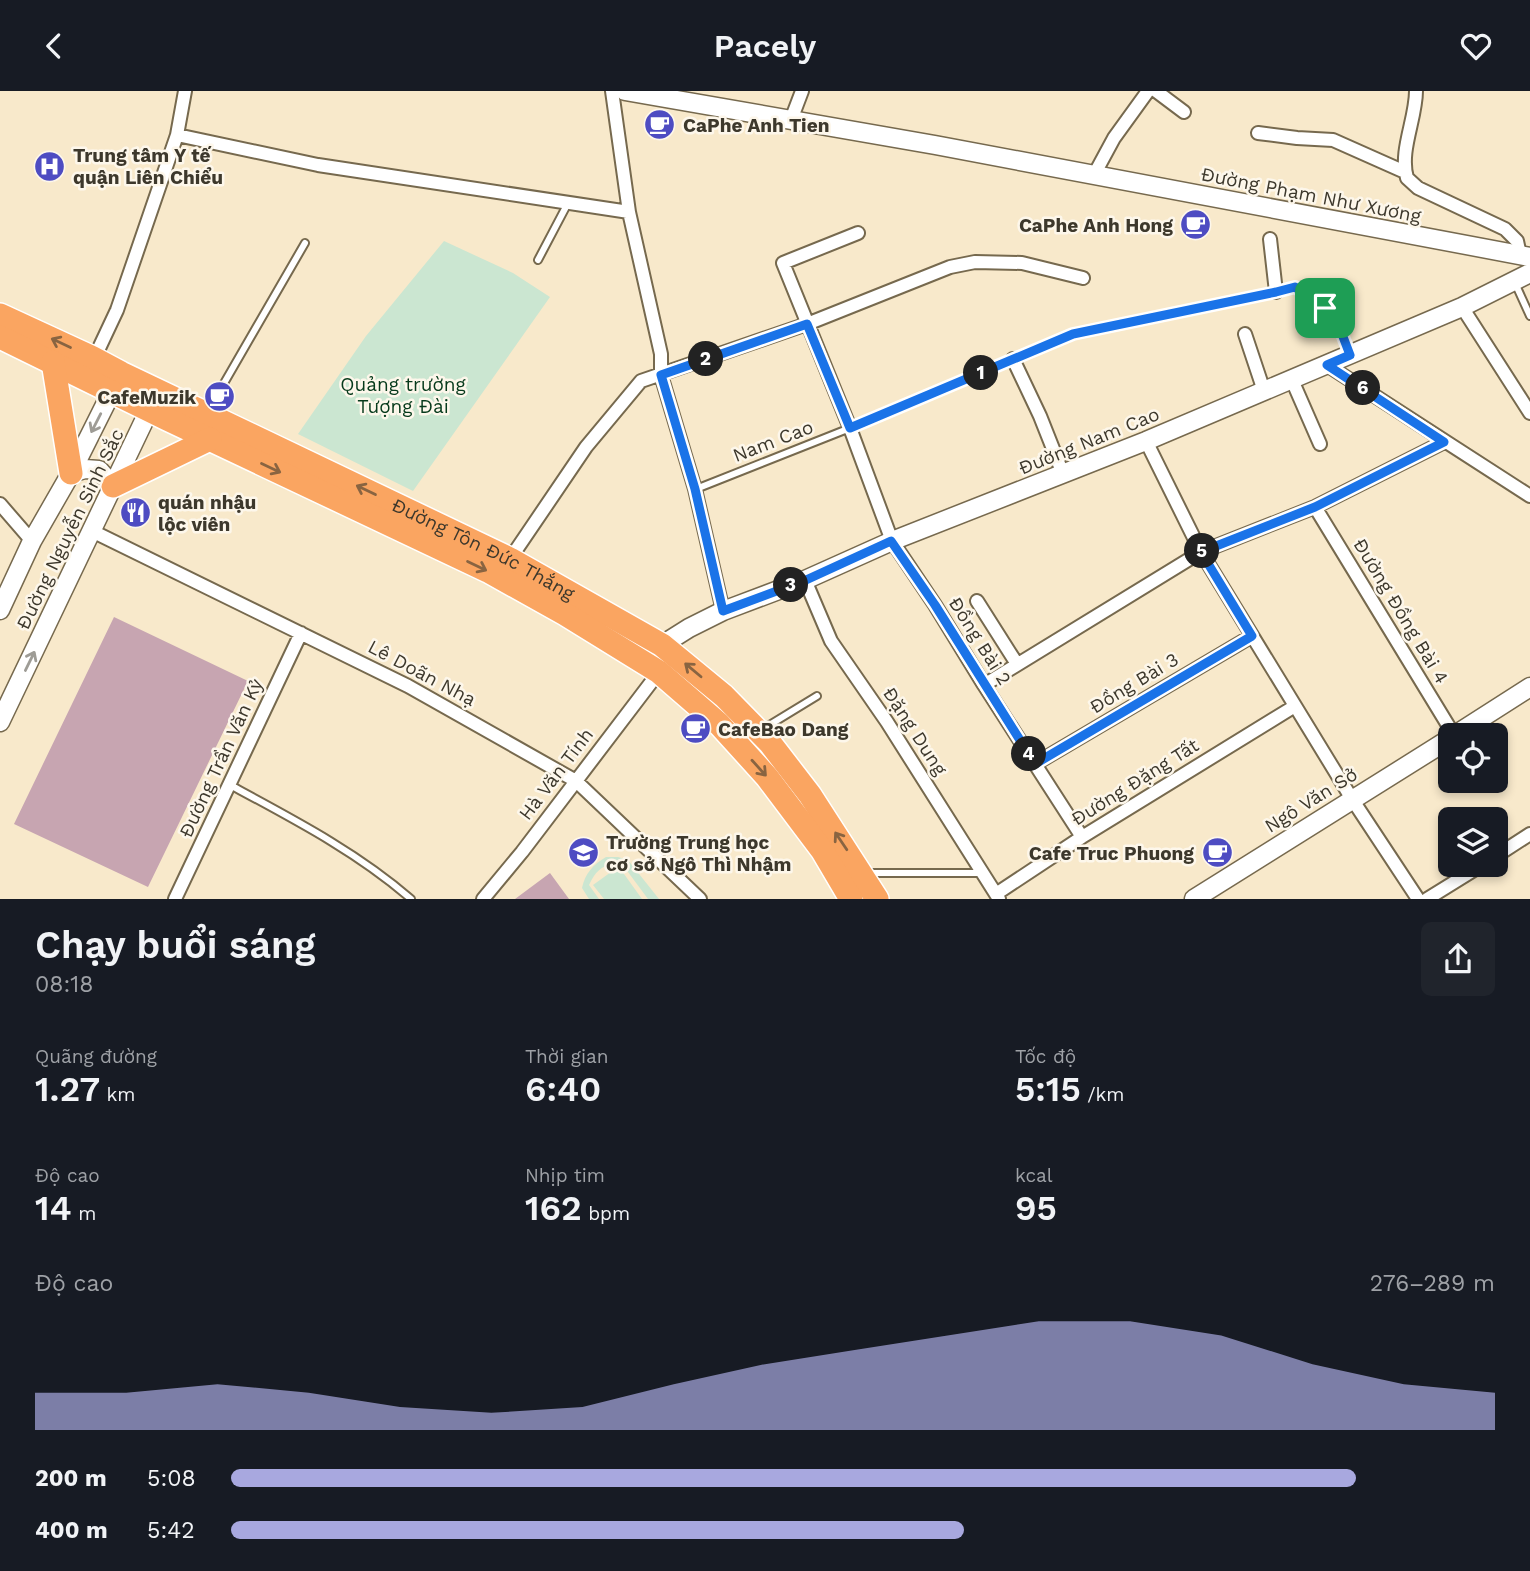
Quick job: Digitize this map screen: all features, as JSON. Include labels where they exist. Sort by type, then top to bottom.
[{"type":"highway","name":"Đường Tôn Đức Thắng","points":[[0,315],[94,359],[116,383]]},
{"type":"highway","name":"Đường Tôn Đức Thắng","points":[[0,337],[53,362],[116,383],[154,401],[209,439],[488,571],[565,614],[659,672],[719,724],[766,777],[822,850],[851,899]]},
{"type":"highway","points":[[53,362],[71,473]]},
{"type":"highway","name":"Đường Tôn Đức Thắng","points":[[154,401],[206,413],[510,559],[662,645],[723,696],[770,743],[810,795],[877,899]]},
{"type":"highway","points":[[113,486],[209,439]]},
{"type":"street","points":[[94,359],[117,310],[177,135],[185,91]]},
{"type":"street","points":[[612,91],[629,212],[661,354],[661,375],[695,489],[723,611]]},
{"type":"street","name":"Đường Phạm Như Xương","points":[[625,91],[653,93],[1525,256]]},
{"type":"street","points":[[791,120],[802,91]]},
{"type":"street","points":[[1094,175],[1114,138],[1148,91]]},
{"type":"street","points":[[1156,91],[1184,112]]},
{"type":"street","points":[[1405,172],[1416,91]]},
{"type":"street","name":"Đường Phạm Như Xương","points":[[1258,133],[1324,139],[1343,144],[1405,172],[1410,182],[1418,188],[1505,229],[1517,241],[1525,256]]},
{"type":"street","points":[[177,135],[318,165],[629,212]]},
{"type":"street","name":"Đồng Bài 2","points":[[859,233],[783,263],[850,428],[891,541],[935,605],[1082,837]]},
{"type":"street","points":[[1270,239],[1276,292]]},
{"type":"street","points":[[510,559],[586,447],[641,381],[807,324],[950,267],[975,262],[1022,264],[1083,278]]},
{"type":"street","name":"Đường Nam Cao","points":[[662,645],[723,611],[806,580],[891,541],[1146,441],[1292,380],[1462,307],[1522,277]]},
{"type":"street","points":[[1462,307],[1530,413]]},
{"type":"street","points":[[1245,334],[1264,391]]},
{"type":"street","points":[[1013,359],[1063,474]]},
{"type":"street","points":[[1327,365],[1530,496]]},
{"type":"street","points":[[1292,380],[1321,444]]},
{"type":"street","name":"Đường Nguyễn Sinh Sắc","points":[[0,610],[32,541],[71,473],[116,383]]},
{"type":"street","name":"Đường Nguyễn Sinh Sắc","points":[[0,722],[154,401]]},
{"type":"street","points":[[1146,441],[1201,552],[1352,799],[1418,899]]},
{"type":"street","points":[[984,685],[1201,552],[1315,507],[1444,442]]},
{"type":"street","points":[[71,473],[85,469],[99,470],[113,486]]},
{"type":"street","points":[[0,505],[32,541]]},
{"type":"street","name":"Đường Đồng Bài 4","points":[[1315,507],[1445,723]]},
{"type":"street","name":"Lê Doãn Nhạ","points":[[92,531],[408,686],[576,781],[700,899]]},
{"type":"street","name":"Đặng Dung","points":[[806,580],[831,641],[887,722],[998,896]]},
{"type":"street","points":[[977,601],[1017,664]]},
{"type":"street","name":"Đường Trần Văn Kỷ","points":[[175,899],[301,633]]},
{"type":"street","name":"Đồng Bài 3","points":[[1035,764],[1252,636]]},
{"type":"street","name":"Hà Văn Tính","points":[[483,899],[659,672]]},
{"type":"street","name":"Ngô Văn Sở","points":[[1473,723],[1530,687]]},
{"type":"street","name":"Đường Đặng Tất","points":[[998,896],[1082,837],[1295,706]]},
{"type":"street","name":"Ngô Văn Sở","points":[[1194,899],[1438,745]]},
{"type":"street","points":[[1508,848],[1530,834]]},
{"type":"street","points":[[1427,899],[1463,877]]},
{"type":"lane","points":[[538,260],[568,203]]},
{"type":"lane","points":[[206,413],[305,243]]},
{"type":"lane","points":[[1522,277],[1530,316]]},
{"type":"lane","name":"Nam Cao","points":[[695,489],[850,428],[1073,334],[1295,287],[1325,308],[1337,321],[1350,355]]},
{"type":"lane","points":[[759,731],[817,696]]},
{"type":"lane","points":[[229,785],[338,846],[384,875],[411,899]]},
{"type":"lane","points":[[862,873],[983,873]]},
{"type":"green space","name":"Quảng trường Tượng Đài","points":[[444,241],[513,273],[550,297],[413,491],[298,434],[366,336]]},
{"type":"green space","points":[[606,857],[628,860],[659,899],[648,899],[625,868],[615,863],[599,870],[589,885],[599,899],[589,899],[582,888],[585,878],[593,866]]},
{"type":"green space","points":[[618,867],[642,899],[604,899],[593,885]]},
{"type":"building","points":[[114,617],[248,681],[148,887],[14,824]]},
{"type":"building","points":[[550,873],[569,899],[515,899]]},
{"type":"place","name":"CaPhe Anh Tien","points":[[660,125]]},
{"type":"place","name":"Trung tâm Y tế quận Liên Chiểu","points":[[50,166]]},
{"type":"place","name":"CaPhe Anh Hong","points":[[1196,225]]},
{"type":"place","name":"CafeMuzik","points":[[219,397]]},
{"type":"place","name":"quán nhậu lộc viên","points":[[135,513]]},
{"type":"place","name":"CafeBao Dang","points":[[695,729]]},
{"type":"place","name":"Trường Trung học cơ sở Ngô Thì Nhậm","points":[[583,853]]},
{"type":"place","name":"Cafe Truc Phuong","points":[[1217,853]]},
{"type":"route","points":[[1295,287],[1325,308],[1337,321],[1350,355],[1327,365],[1444,442],[1315,507],[1201,552],[1252,636],[1035,764],[935,605],[891,541],[806,580],[723,611],[695,489],[661,375],[807,324],[850,428],[1073,334],[1295,287]]}]
